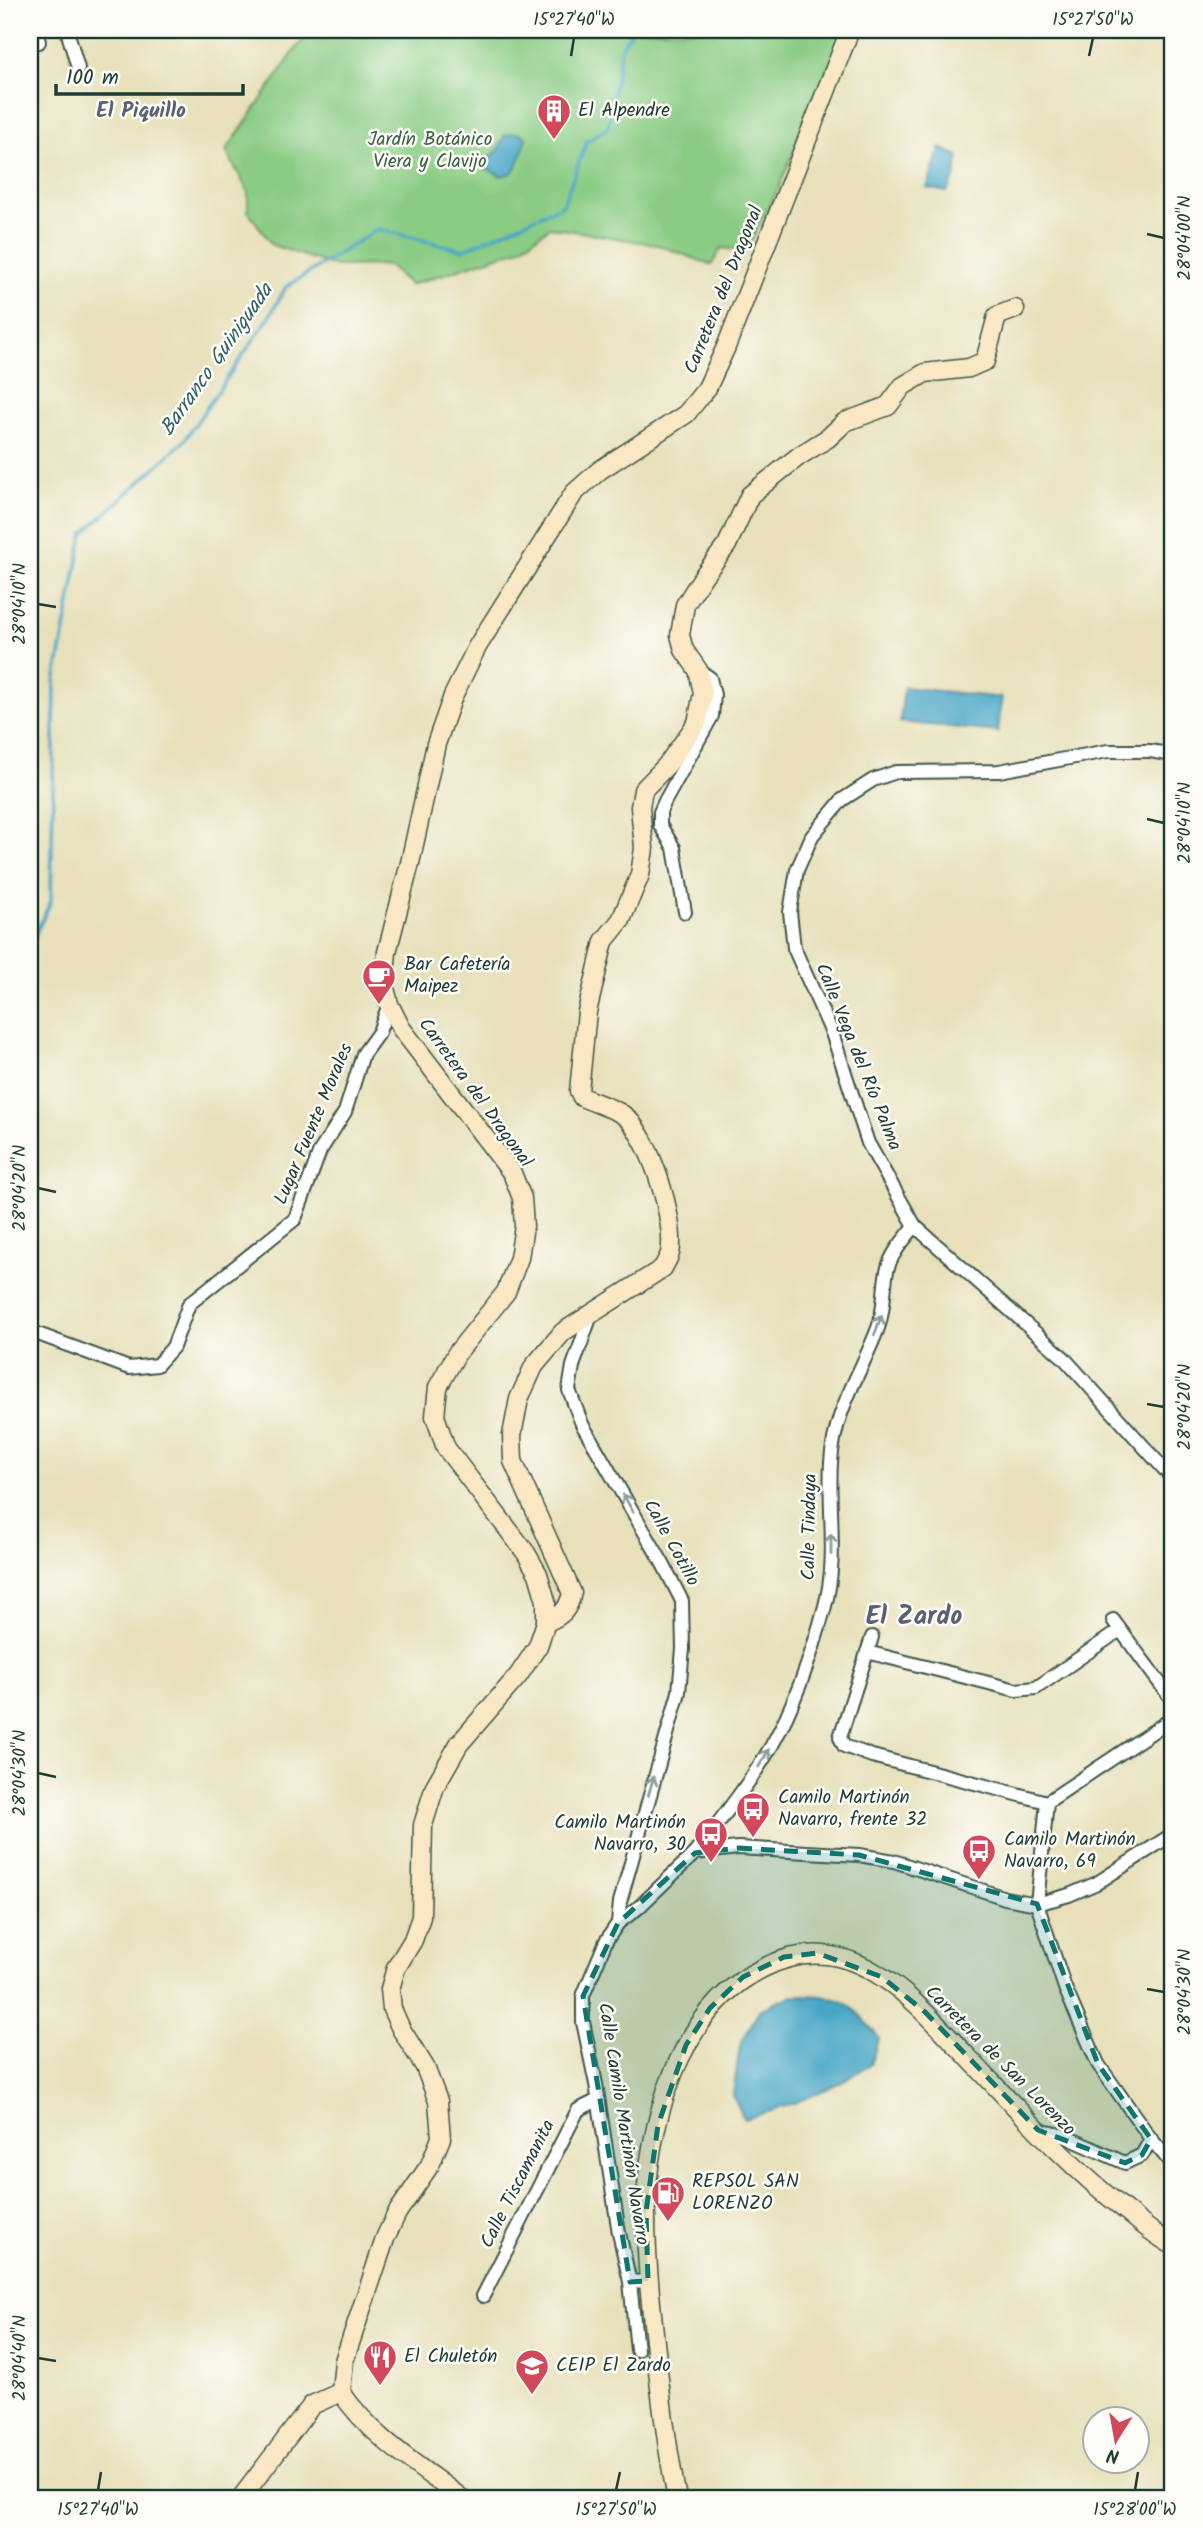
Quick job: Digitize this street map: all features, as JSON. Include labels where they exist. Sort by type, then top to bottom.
[{"type":"street","points":[[67,30],[78,68]]},
{"type":"street","name":"Carretera del Dragonal","points":[[341,2392],[344,2361],[386,2236],[397,2213],[430,2165],[441,2138],[438,2101],[425,2067],[392,2009],[390,1989],[396,1968],[413,1940],[421,1917],[423,1825],[435,1786],[459,1744],[518,1676],[538,1646],[546,1622],[546,1601],[538,1574],[526,1553],[446,1448],[435,1416],[438,1387],[457,1353],[506,1292],[519,1258],[524,1226],[522,1198],[512,1173],[401,1028],[389,1004],[384,984],[387,952],[436,744],[453,696],[477,647],[574,494],[600,470],[687,414],[707,388],[726,347],[850,30]]},
{"type":"street","points":[[685,912],[674,848],[660,825],[660,812],[712,716],[714,695],[710,678],[698,670],[684,650],[680,635],[685,605],[727,545],[750,495],[799,456],[828,439],[845,422],[888,406],[903,386],[925,373],[969,368],[985,361],[997,316],[1015,309]]},
{"type":"street","points":[[546,1622],[561,1617],[569,1605],[572,1592],[513,1461],[512,1435],[519,1399],[534,1366],[563,1332],[663,1268],[670,1252],[669,1213],[649,1151],[623,1114],[582,1097],[579,1091],[587,1012],[604,941],[621,920],[640,875],[644,848],[640,807],[643,790],[667,765],[697,723],[703,692],[698,670]]},
{"type":"street","name":"Calle Vega del Río Palma","points":[[1173,755],[1150,751],[1108,751],[999,771],[896,772],[873,780],[842,800],[812,836],[797,870],[790,912],[794,948],[832,1034],[868,1143],[915,1226],[1065,1358],[1173,1479]]},
{"type":"street","name":"Lugar Fuente Morales","points":[[30,1331],[129,1368],[157,1365],[173,1347],[189,1304],[295,1219],[320,1151],[345,1112],[363,1054],[379,1032],[389,1004]]},
{"type":"street","name":"Calle Tindaya","points":[[695,1853],[752,1777],[793,1701],[826,1605],[830,1582],[831,1466],[833,1438],[839,1414],[883,1313],[887,1270],[893,1254],[915,1226]]},
{"type":"street","name":"Calle Cotillo","points":[[591,1315],[573,1366],[569,1390],[582,1424],[682,1601],[683,1649],[679,1692],[620,1902],[618,1923]]},
{"type":"street","points":[[867,1652],[1016,1690],[1036,1688],[1116,1625],[1173,1701]]},
{"type":"street","points":[[872,1636],[840,1737],[844,1746],[872,1756],[1047,1802],[1173,1718]]},
{"type":"street","points":[[1047,1802],[1037,1904],[1065,1988],[1098,2064],[1151,2139],[1173,2165]]},
{"type":"street","points":[[695,1853],[737,1848],[859,1855],[894,1861],[1005,1898],[1037,1904],[1097,1883],[1173,1834]]},
{"type":"street","name":"Calle Camilo Martinón Navarro","points":[[637,2350],[639,2282],[619,2233],[583,2022],[583,1996],[606,1941],[618,1923],[638,1908],[695,1853]]},
{"type":"street","name":"Carretera de San Lorenzo","points":[[677,2498],[639,2282],[649,2168],[670,2082],[686,2045],[710,2008],[743,1977],[784,1957],[817,1953],[847,1960],[882,1976],[925,2012],[1038,2130],[1103,2193],[1161,2239],[1173,2245]]},
{"type":"street","name":"Calle Tiscamanita","points":[[483,2297],[578,2110],[598,2100]]},
{"type":"street","points":[[1038,2130],[1062,2135],[1125,2163],[1142,2155],[1151,2139]]},
{"type":"street","points":[[241,2498],[312,2406],[341,2392],[356,2414],[392,2446],[461,2498]]},
{"type":"highlighted area","points":[[738,1848],[859,1855],[1037,1904],[1098,2064],[1151,2139],[1142,2155],[1125,2163],[1038,2130],[925,2012],[882,1977],[817,1953],[784,1957],[743,1977],[710,2008],[686,2045],[658,2125],[646,2212],[648,2281],[630,2282],[583,1996],[618,1923],[695,1853]]},
{"type":"green space","name":"Jardín Botánico Viera y Clavijo","points":[[314,30],[844,30],[780,185],[746,251],[721,248],[712,265],[658,245],[550,227],[519,249],[410,285],[388,265],[334,266],[272,245],[248,211],[248,191],[226,151],[298,46]]},
{"type":"water","points":[[522,134],[526,138],[520,160],[512,173],[501,176],[481,166],[482,158],[487,159],[498,151],[504,136]]},
{"type":"water","points":[[940,148],[959,156],[955,177],[947,192],[927,188]]},
{"type":"water","points":[[904,687],[1002,698],[998,732],[900,722]]},
{"type":"water","points":[[793,1995],[834,1998],[860,2015],[879,2038],[870,2065],[809,2097],[744,2119],[733,2095],[740,2045],[759,2010]]},
{"type":"waterway","name":"Barranco Guiniguada","points":[[30,946],[51,901],[55,682],[83,534],[183,442],[268,319],[286,287],[378,229],[463,250],[563,205],[587,141],[608,127],[621,47],[632,30]]},
{"type":"place","name":"El Alpendre","points":[[554,141]]},
{"type":"place","name":"Bar Cafetería Maipez","points":[[379,1006]]},
{"type":"place","name":"Camilo Martinón Navarro, frente 32","points":[[753,1839]]},
{"type":"place","name":"Camilo Martinón Navarro, 30","points":[[711,1864]]},
{"type":"place","name":"Camilo Martinón Navarro, 69","points":[[979,1881]]},
{"type":"place","name":"REPSOL SAN LORENZO","points":[[668,2223]]},
{"type":"place","name":"El Chuletón","points":[[380,2387]]},
{"type":"place","name":"CEIP El Zardo","points":[[532,2396]]},
{"type":"district","name":"El Piquillo","points":[[141,111]]},
{"type":"district","name":"El Zardo","points":[[914,1617]]}]
